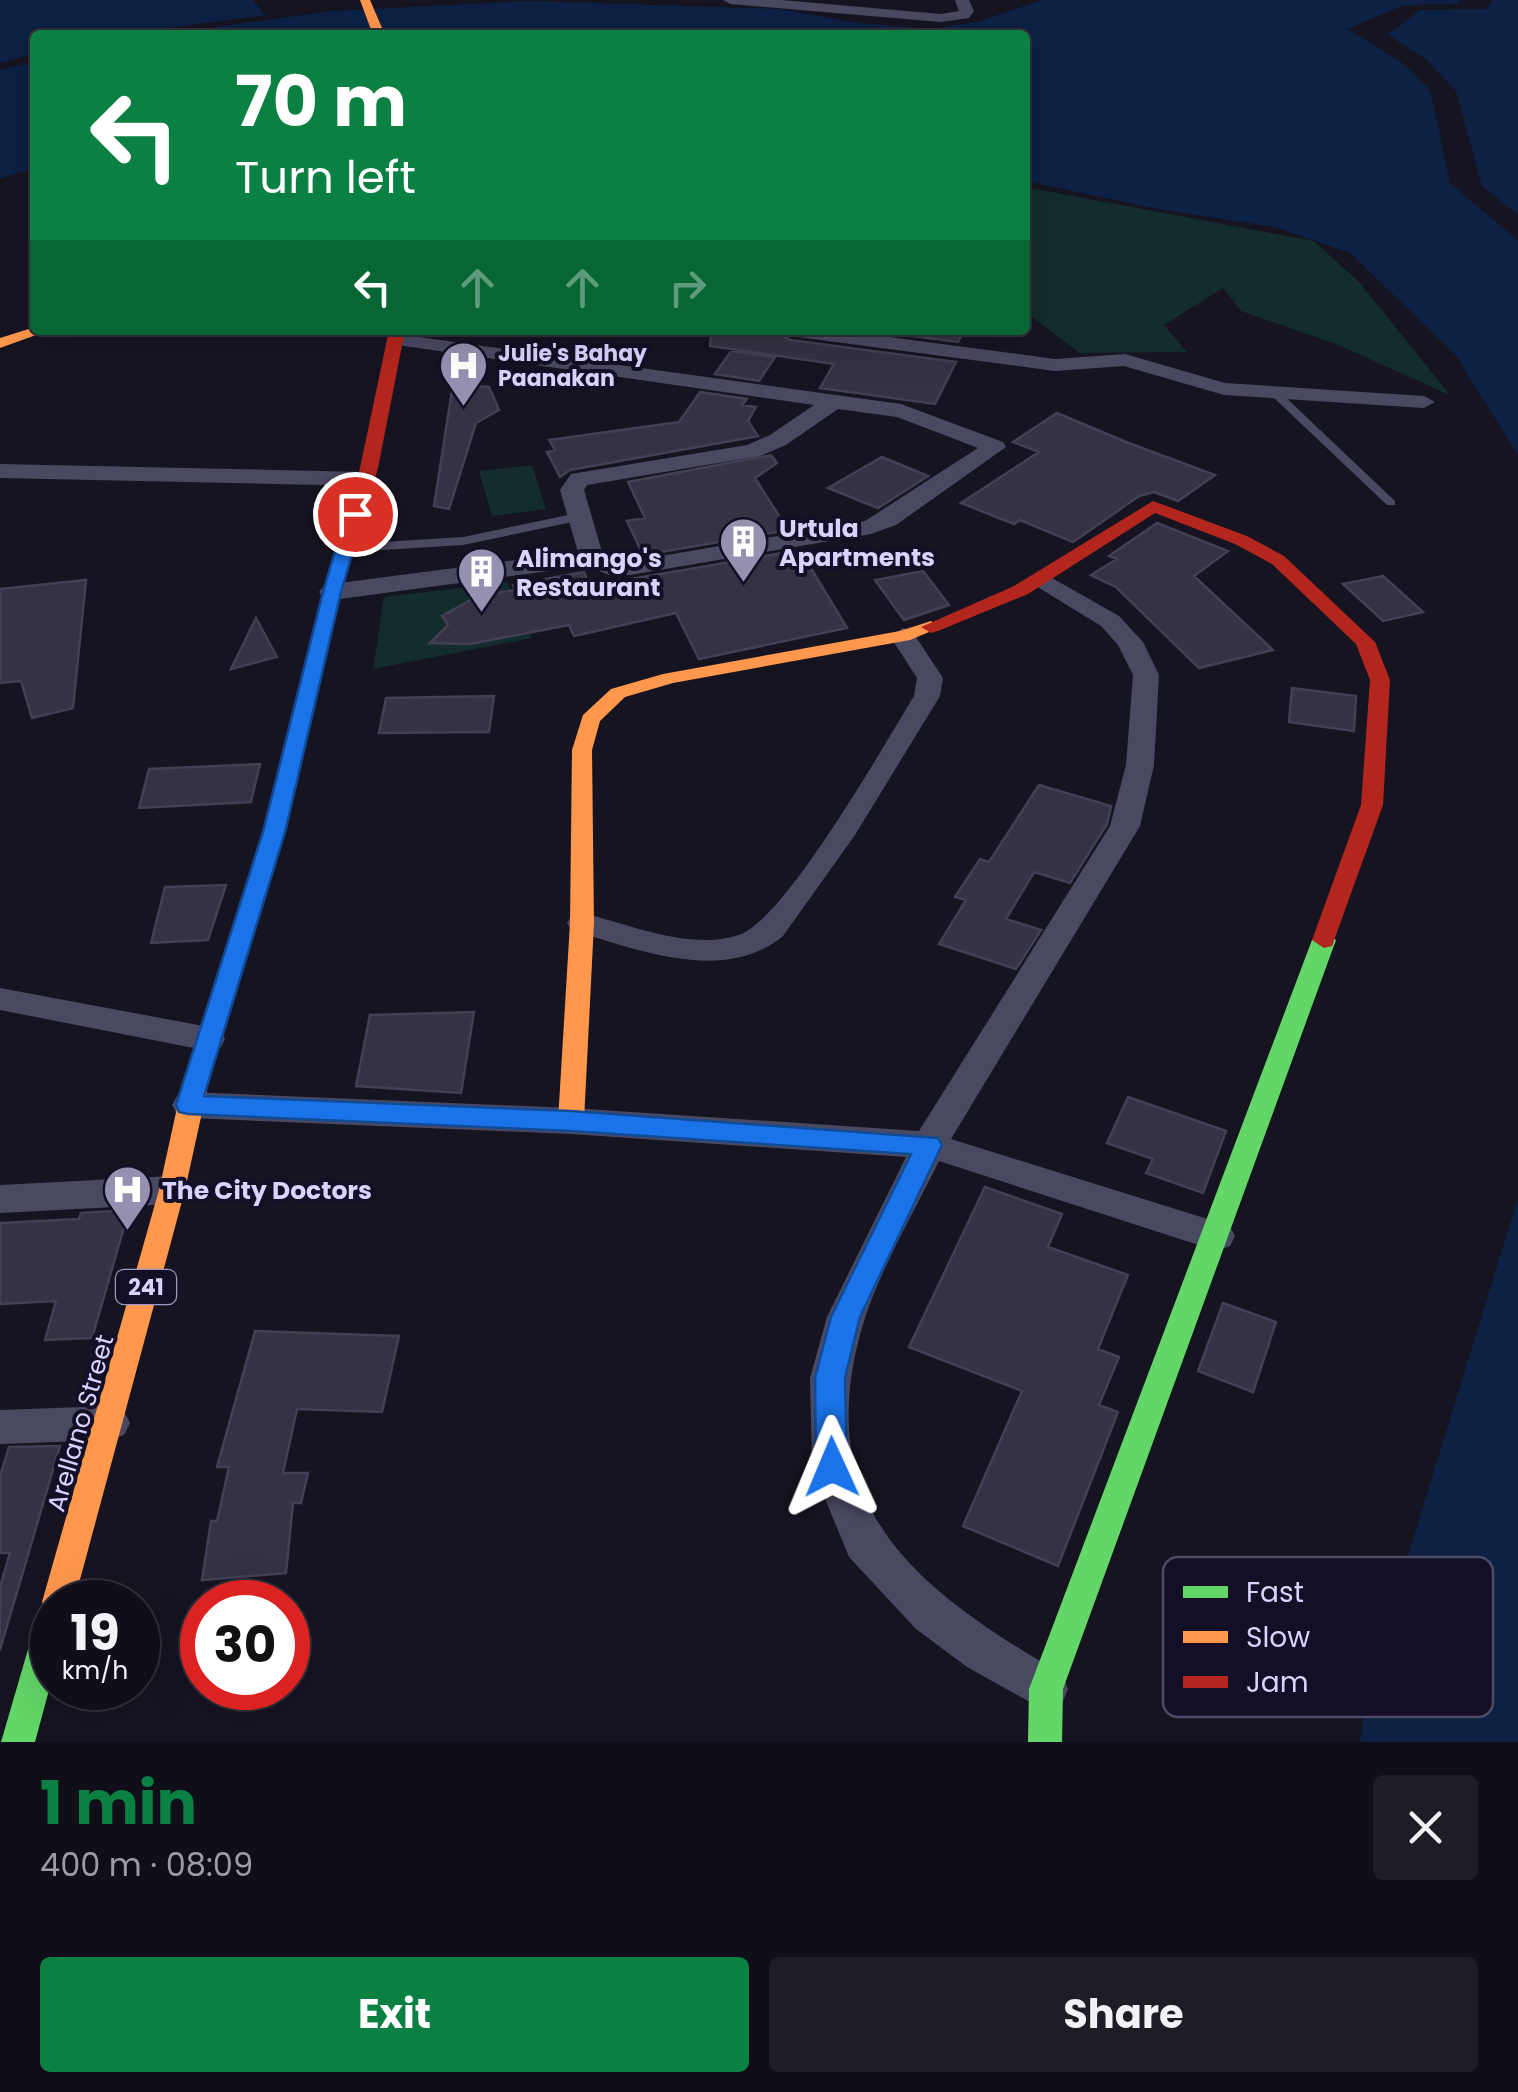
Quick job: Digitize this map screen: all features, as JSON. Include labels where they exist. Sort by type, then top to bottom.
[{"type":"main road","points":[[365,0],[377,30]]},
{"type":"main road","points":[[0,343],[30,334]]},
{"type":"main road","name":"Arellano Street","points":[[64,1580],[172,1190],[188,1105],[274,832],[332,592],[365,479],[397,335]]},
{"type":"main road","points":[[571,1121],[582,923],[582,750],[590,719],[618,694],[670,678],[903,636],[985,610],[1046,582],[1152,506],[1242,540],[1278,560],[1365,642],[1380,680],[1372,805],[1217,1236],[1046,1689],[1045,1742]]},
{"type":"main road","points":[[18,1742],[30,1700]]},
{"type":"street","points":[[730,0],[842,5],[957,17],[968,10],[962,0]]},
{"type":"street","points":[[397,335],[901,411],[995,447],[888,520],[860,530],[614,569],[599,566],[592,558],[572,490],[578,479],[752,451],[778,440],[832,403]]},
{"type":"street","points":[[829,335],[1074,366],[1124,360],[1205,385],[1276,394],[1424,402]]},
{"type":"street","points":[[0,471],[365,479]]},
{"type":"street","points":[[332,592],[592,558]]},
{"type":"street","points":[[1046,582],[1110,621],[1140,659],[1146,675],[1140,765],[1125,826],[929,1145],[846,1317],[830,1378],[832,1467],[864,1544],[931,1615],[1046,1689]]},
{"type":"street","points":[[582,923],[691,948],[732,947],[758,941],[790,908],[926,696],[930,678],[903,636]]},
{"type":"street","points":[[4,991],[210,1040]]},
{"type":"street","points":[[188,1105],[571,1121],[929,1145],[1217,1236]]},
{"type":"street","points":[[0,1199],[172,1190]]},
{"type":"street","points":[[0,1428],[110,1422]]},
{"type":"lane","points":[[1276,394],[1391,503]]},
{"type":"lane","points":[[345,548],[462,542],[578,517]]},
{"type":"green space","points":[[1030,188],[1314,241],[1360,283],[1450,395],[1336,344],[1241,311],[1223,288],[1164,325],[1187,352],[1080,353],[1030,316]]},
{"type":"green space","points":[[532,465],[546,509],[492,516],[479,471]]},
{"type":"green space","points":[[507,582],[532,638],[373,669],[384,597]]},
{"type":"water","points":[[0,0],[253,0],[265,15],[154,30],[30,30],[30,54],[0,63]]},
{"type":"water","points":[[1042,0],[1460,0],[1457,4],[1404,5],[1347,29],[1401,62],[1430,90],[1450,183],[1518,241],[1518,455],[1455,354],[1350,253],[1275,227],[1164,210],[1030,182],[1030,30],[193,30],[332,11],[530,1],[779,9],[857,23],[931,29],[977,22]]},
{"type":"water","points":[[1492,0],[1518,0],[1518,215],[1482,186],[1456,91],[1426,59],[1388,35],[1420,10],[1487,9]]},
{"type":"water","points":[[30,62],[30,169],[0,178],[0,70]]},
{"type":"water","points":[[1518,1198],[1518,1742],[1360,1742],[1364,1717],[1493,1717],[1493,1557],[1408,1557]]},
{"type":"building","points":[[711,335],[783,335],[790,340],[956,362],[935,404],[820,388],[834,364],[710,346]]},
{"type":"building","points":[[904,335],[962,335],[958,342]]},
{"type":"building","points":[[731,351],[775,357],[759,381],[715,374]]},
{"type":"building","points":[[453,384],[489,387],[499,410],[476,423],[449,509],[434,506]]},
{"type":"building","points":[[700,392],[747,399],[742,405],[756,407],[748,421],[758,436],[570,470],[560,477],[547,452],[555,450],[549,440],[679,422]]},
{"type":"building","points":[[1057,413],[1215,475],[1178,501],[1154,492],[1139,496],[1073,542],[1020,520],[1014,524],[961,503],[1039,452],[1013,442]]},
{"type":"building","points":[[771,455],[777,463],[755,478],[788,530],[643,555],[627,521],[645,518],[628,482]]},
{"type":"building","points":[[882,457],[928,476],[878,508],[828,488]]},
{"type":"building","points":[[1157,523],[1228,551],[1194,576],[1273,650],[1199,668],[1116,587],[1091,575],[1117,559],[1109,556]]},
{"type":"building","points":[[800,550],[847,628],[699,659],[676,613],[574,636],[569,625],[470,644],[430,643],[448,625],[442,616],[478,596],[515,590],[513,585],[584,572],[588,582],[631,579]]},
{"type":"building","points":[[923,571],[949,605],[904,620],[875,580]]},
{"type":"building","points":[[1383,576],[1423,612],[1383,621],[1343,584]]},
{"type":"building","points":[[86,580],[73,708],[32,718],[21,681],[0,683],[0,589]]},
{"type":"building","points":[[256,618],[277,657],[231,669]]},
{"type":"building","points":[[1292,688],[1356,696],[1354,731],[1289,722]]},
{"type":"building","points":[[494,696],[489,732],[379,733],[386,698]]},
{"type":"building","points":[[260,764],[251,802],[139,808],[149,769]]},
{"type":"building","points":[[1039,785],[1111,806],[1107,824],[1070,883],[1034,872],[1006,919],[1041,930],[1016,969],[939,944],[966,900],[955,897],[980,859],[989,862]]},
{"type":"building","points":[[226,885],[208,940],[151,943],[165,887]]},
{"type":"building","points":[[474,1012],[461,1093],[356,1086],[370,1015]]},
{"type":"building","points":[[1128,1097],[1226,1131],[1203,1193],[1146,1173],[1153,1159],[1107,1143]]},
{"type":"building","points":[[985,1187],[1062,1214],[1048,1247],[1128,1275],[1098,1349],[1119,1357],[1099,1405],[1118,1412],[1058,1566],[963,1526],[1022,1391],[909,1347]]},
{"type":"building","points":[[129,1210],[92,1338],[45,1340],[56,1301],[0,1304],[0,1223],[79,1219],[81,1213]]},
{"type":"building","points":[[1223,1303],[1276,1322],[1253,1392],[1198,1371]]},
{"type":"building","points":[[255,1331],[399,1336],[382,1412],[297,1409],[283,1473],[308,1473],[301,1503],[293,1503],[286,1573],[202,1580],[211,1521],[217,1521],[229,1467],[217,1467]]},
{"type":"building","points":[[60,1446],[0,1650],[0,1587],[10,1553],[0,1553],[0,1476],[9,1447]]},
{"type":"traffic: fast","points":[[1045,1742],[1046,1689],[1324,940]]},
{"type":"traffic: fast","points":[[18,1742],[30,1700]]},
{"type":"traffic: slow","points":[[365,0],[377,30]]},
{"type":"traffic: slow","points":[[0,343],[30,334]]},
{"type":"traffic: slow","points":[[571,1121],[582,923],[582,750],[590,719],[618,693],[670,678],[903,636],[931,627]]},
{"type":"traffic: slow","points":[[64,1580],[172,1190],[195,1085]]},
{"type":"traffic: jam","points":[[195,1085],[274,832],[332,592],[369,468],[396,335]]},
{"type":"traffic: jam","points":[[931,627],[1021,590],[1153,506],[1241,540],[1278,560],[1365,642],[1380,680],[1372,805],[1324,940]]},
{"type":"place","name":"Julie's Bahay Paanakan","points":[[463,408]]},
{"type":"place","name":"Urtula Apartments","points":[[744,584]]},
{"type":"place","name":"Alimango's Restaurant","points":[[481,614]]},
{"type":"place","name":"The City Doctors","points":[[127,1232]]},
{"type":"route","points":[[355,514],[332,592],[274,832],[188,1105],[571,1121],[929,1145],[846,1317],[830,1378],[832,1467]]}]
